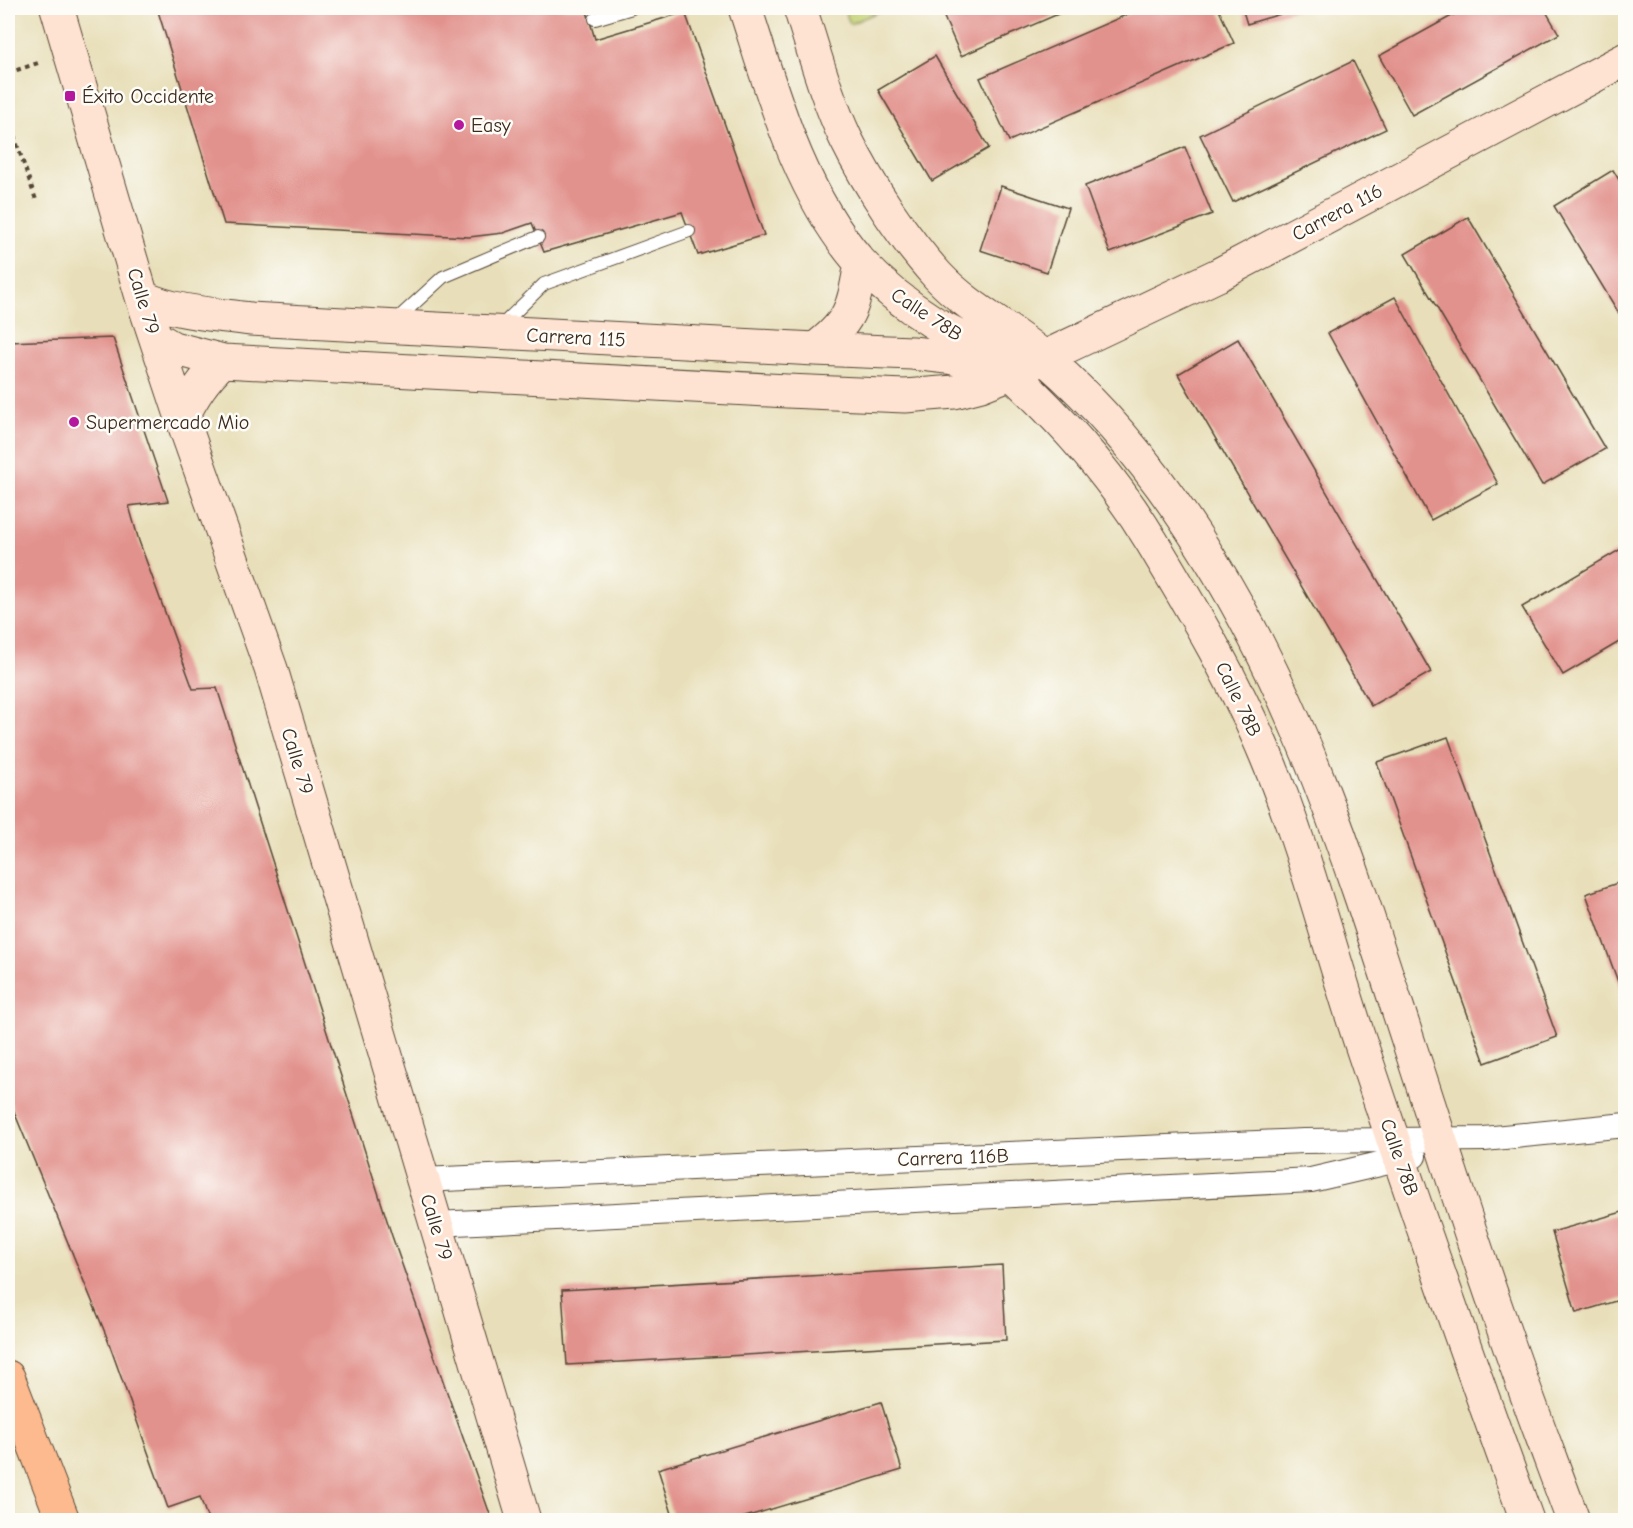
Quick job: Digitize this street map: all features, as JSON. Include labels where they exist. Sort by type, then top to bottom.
[{"type":"highway","points":[[8,1377],[63,1521]]},
{"type":"street","name":"Calle 79","points":[[57,8],[142,297],[182,418],[271,669],[524,1521]]},
{"type":"street","name":"Calle 78B","points":[[744,8],[794,153],[850,249],[882,285],[911,308],[993,356],[1065,425],[1095,460],[1146,531],[1226,669],[1266,755],[1286,806],[1359,1040],[1442,1284],[1527,1521]]},
{"type":"street","name":"Calle 78B","points":[[800,8],[824,85],[846,138],[885,205],[947,285],[1044,357],[1091,401],[1134,449],[1211,561],[1254,635],[1280,687],[1329,802],[1500,1320],[1573,1521]]},
{"type":"street","name":"Carrera 116","points":[[1044,357],[1218,275],[1626,59]]},
{"type":"street","points":[[816,350],[845,322],[853,302],[861,262]]},
{"type":"street","name":"Carrera 115","points":[[142,297],[183,311],[250,319],[816,350],[912,353],[985,364],[1011,373]]},
{"type":"street","points":[[156,338],[173,348],[223,361],[751,390],[905,396],[954,392],[981,385],[1044,357]]},
{"type":"street","points":[[182,418],[198,387],[206,376],[223,361]]},
{"type":"street","name":"Carrera 116B","points":[[422,1180],[1292,1142],[1397,1149],[1626,1125]]},
{"type":"street","name":"Carrera 116B","points":[[436,1224],[1311,1180],[1397,1149]]},
{"type":"lane","points":[[595,19],[632,8]]},
{"type":"lane","points":[[495,332],[544,284],[689,231]]},
{"type":"lane","points":[[388,326],[443,277],[538,237]]},
{"type":"path","points":[[8,118],[36,200]]},
{"type":"green space","points":[[844,8],[887,8],[850,24]]},
{"type":"building","name":"Easy","points":[[157,8],[586,8],[595,39],[685,12],[764,235],[698,255],[682,212],[544,252],[532,223],[503,233],[469,237],[224,224]]},
{"type":"building","points":[[940,8],[1072,8],[961,56]]},
{"type":"building","points":[[1142,8],[1218,8],[1234,43],[1009,141],[980,78]]},
{"type":"building","points":[[1242,8],[1300,8],[1247,24]]},
{"type":"building","points":[[1466,8],[1544,8],[1559,34],[1412,115],[1379,56]]},
{"type":"building","points":[[935,56],[989,148],[932,181],[878,90]]},
{"type":"building","points":[[1353,61],[1386,129],[1233,202],[1200,135]]},
{"type":"building","points":[[1185,147],[1212,214],[1110,253],[1085,186]]},
{"type":"building","points":[[1613,170],[1626,191],[1626,325],[1554,206]]},
{"type":"building","points":[[1001,186],[1068,208],[1047,272],[980,250]]},
{"type":"building","points":[[1468,217],[1605,449],[1542,485],[1405,254]]},
{"type":"building","points":[[1395,297],[1498,484],[1431,520],[1328,333]]},
{"type":"building","points":[[113,338],[168,501],[129,506],[139,541],[193,689],[217,688],[392,1236],[492,1520],[208,1520],[200,1497],[168,1508],[106,1335],[8,1097],[8,342]]},
{"type":"building","points":[[1238,339],[1431,672],[1371,706],[1178,374]]},
{"type":"building","points":[[1626,546],[1626,638],[1563,675],[1522,607]]},
{"type":"building","points":[[1448,737],[1557,1037],[1485,1063],[1377,762]]},
{"type":"building","points":[[1626,880],[1626,1001],[1625,1001],[1586,894]]},
{"type":"building","points":[[1626,1211],[1626,1298],[1576,1313],[1552,1232]]},
{"type":"building","points":[[1002,1265],[1006,1340],[567,1365],[562,1290]]},
{"type":"building","points":[[881,1402],[902,1470],[735,1520],[674,1520],[658,1469]]},
{"type":"place","name":"Éxito Occidente","points":[[70,96]]},
{"type":"place","name":"Easy","points":[[459,125]]},
{"type":"place","name":"Supermercado Mio","points":[[74,422]]}]
